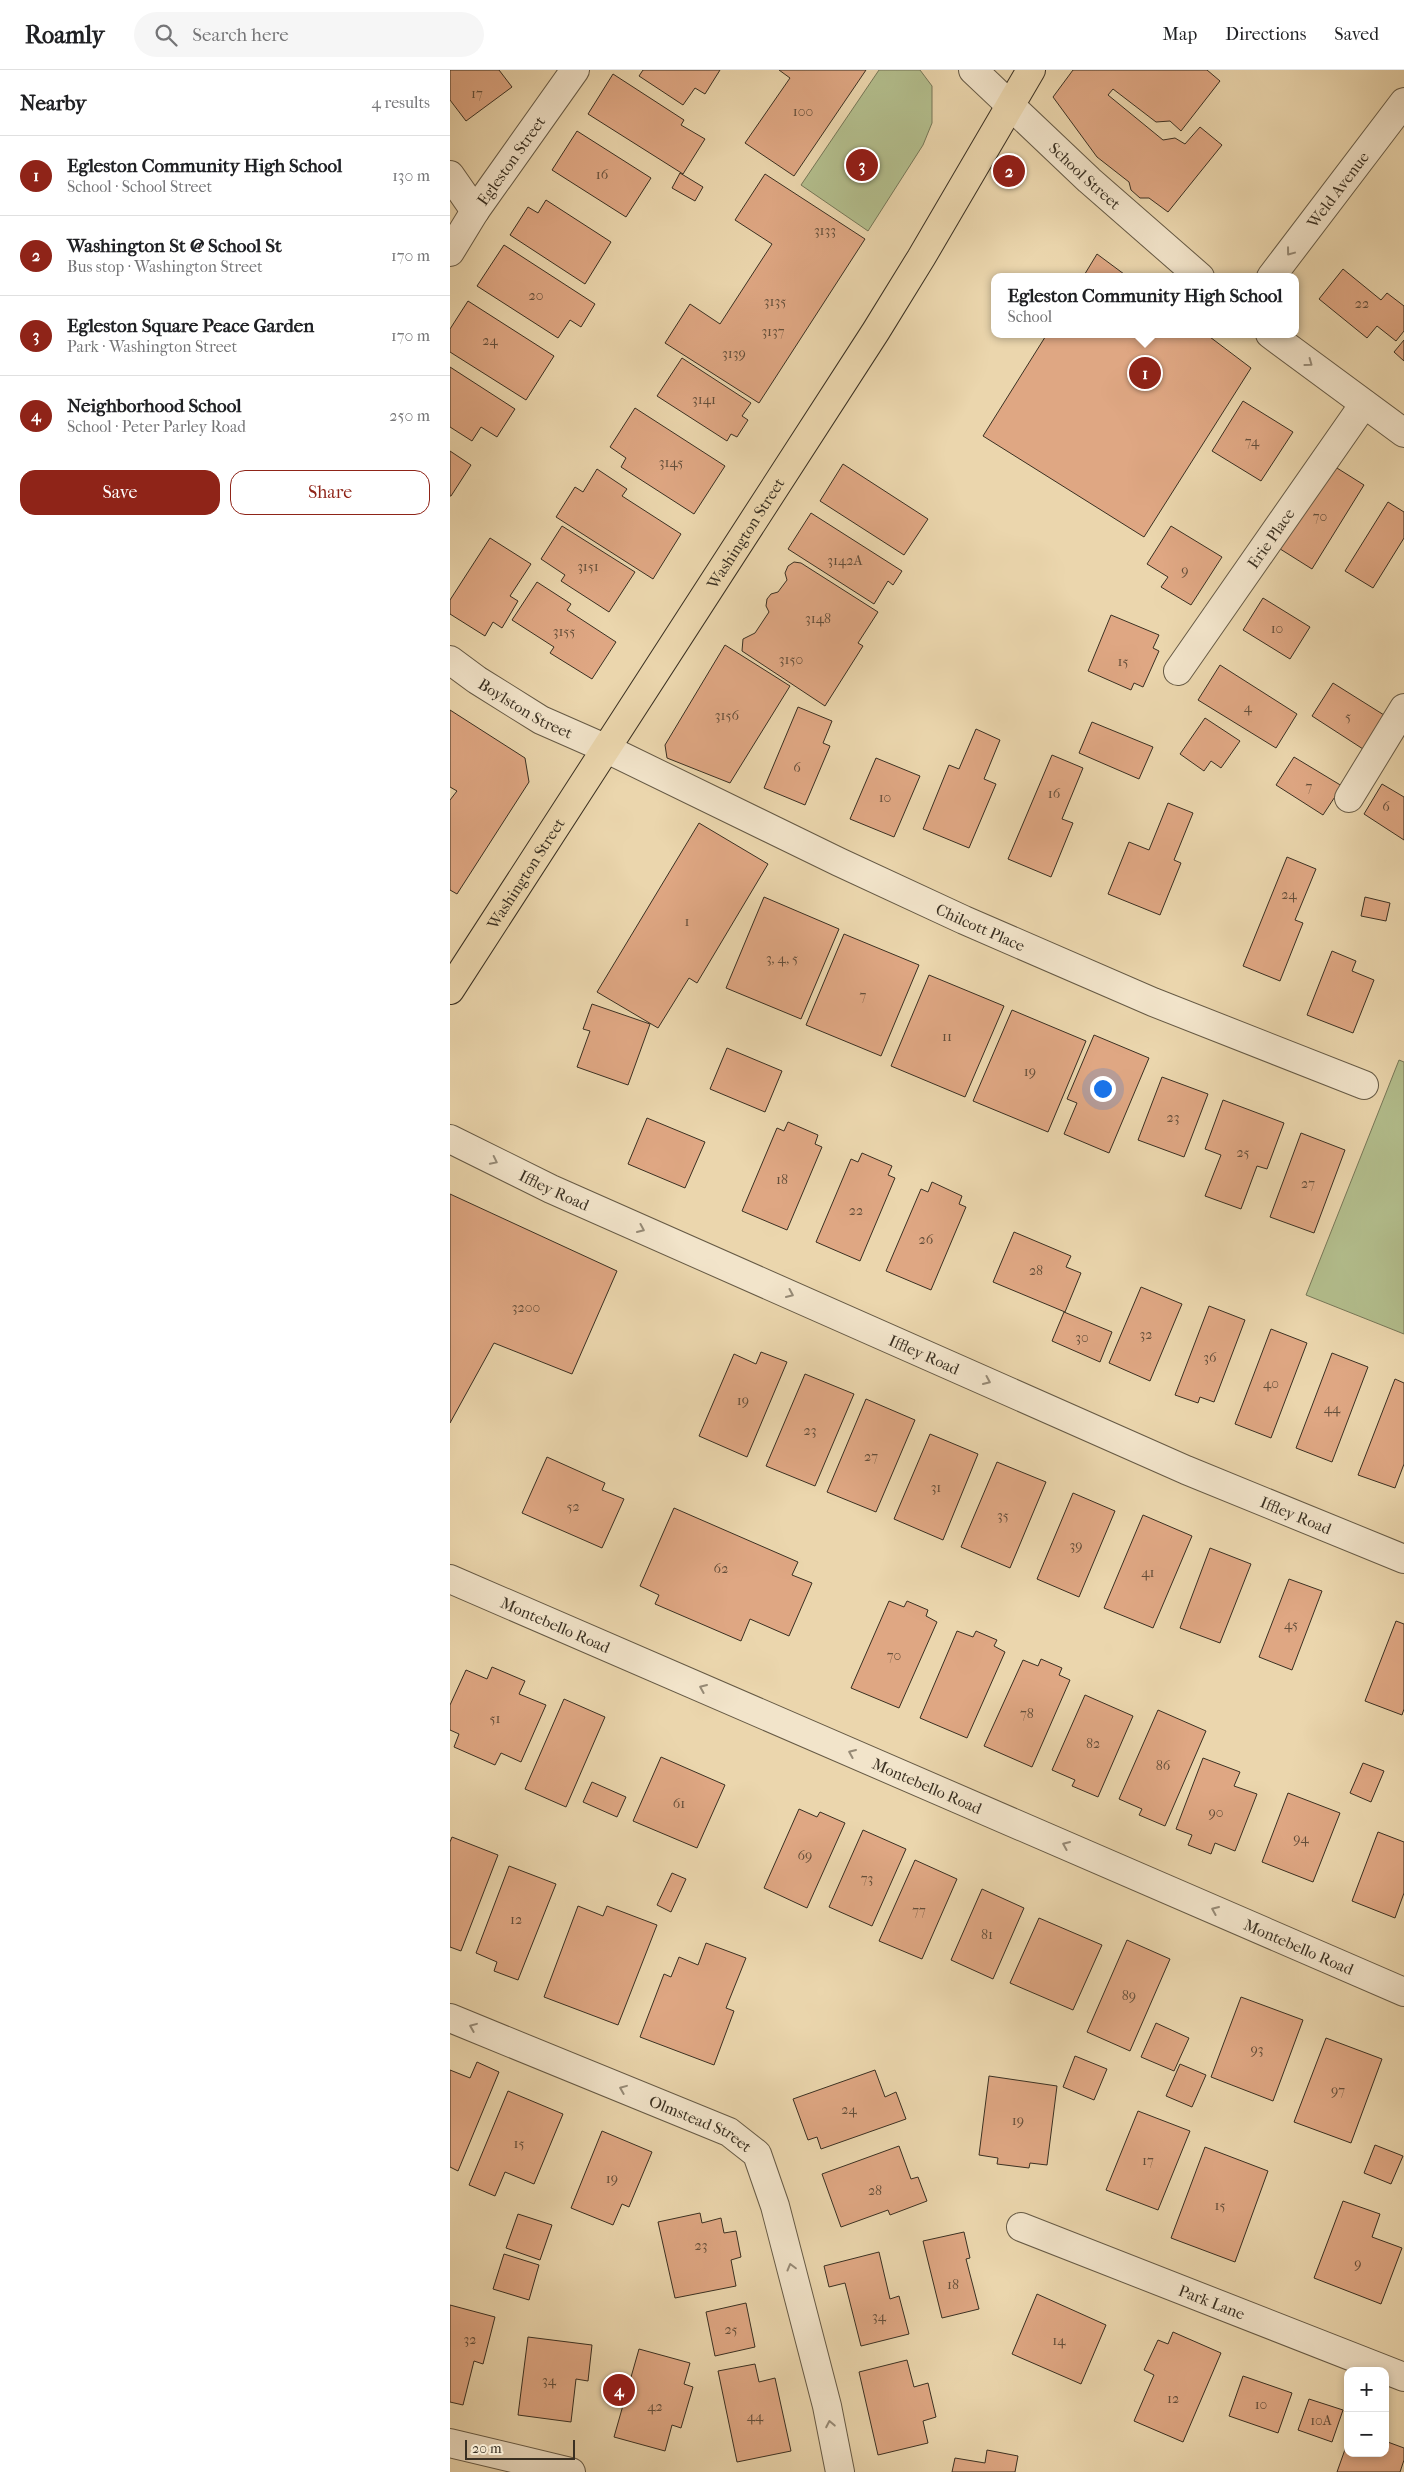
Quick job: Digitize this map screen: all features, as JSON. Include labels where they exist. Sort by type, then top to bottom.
[{"type":"main road","name":"Washington Street","points":[[450,990],[921,258],[1031,70]]},
{"type":"street","name":"Egleston Street","points":[[450,252],[475,211],[575,70]]},
{"type":"street","name":"School Street","points":[[973,70],[1010,103],[1089,180],[1195,273]]},
{"type":"street","name":"Weld Avenue","points":[[1274,273],[1404,102]]},
{"type":"street","points":[[450,175],[475,211]]},
{"type":"street","points":[[1275,338],[1404,433]]},
{"type":"street","name":"Erie Place","points":[[1178,671],[1364,404]]},
{"type":"street","name":"Boylston Street","points":[[450,660],[477,680],[541,720],[606,748]]},
{"type":"street","points":[[1349,798],[1404,708]]},
{"type":"street","name":"Chilcott Place","points":[[606,748],[839,862],[964,920],[1153,1002],[1364,1084]]},
{"type":"street","name":"Iffley Road","points":[[450,1139],[551,1189],[1186,1470],[1404,1559]]},
{"type":"street","name":"Montebello Road","points":[[450,1579],[1404,1992]]},
{"type":"street","name":"Olmstead Street","points":[[450,2018],[729,2132],[757,2154],[775,2206],[827,2406],[840,2472]]},
{"type":"street","name":"Park Lane","points":[[1021,2227],[1404,2376]]},
{"type":"street","points":[[450,2443],[570,2472]]},
{"type":"green space","points":[[879,70],[920,70],[932,86],[932,123],[923,145],[868,231],[801,185]]},
{"type":"green space","points":[[1399,1060],[1404,1062],[1404,1334],[1306,1295]]},
{"type":"building","points":[[450,70],[499,70],[512,87],[466,121],[450,100]]},
{"type":"building","points":[[643,70],[720,70],[705,94],[695,88],[683,105],[639,76]]},
{"type":"building","points":[[779,70],[866,70],[794,176],[745,143],[790,78]]},
{"type":"building","points":[[1073,70],[1207,70],[1220,81],[1181,131],[1170,121],[1156,122],[1113,89],[1108,95],[1163,140],[1175,138],[1185,144],[1200,127],[1222,145],[1168,212],[1149,198],[1140,198],[1131,190],[1129,182],[1097,157],[1053,97]]},
{"type":"building","points":[[613,74],[684,120],[681,125],[705,139],[683,174],[588,114]]},
{"type":"building","points":[[577,131],[651,178],[626,217],[552,170]]},
{"type":"building","points":[[680,173],[703,187],[695,201],[672,188]]},
{"type":"building","points":[[765,174],[865,239],[759,403],[665,343],[690,304],[720,324],[772,244],[735,220]]},
{"type":"building","points":[[546,200],[611,242],[585,284],[510,235],[528,207],[538,213]]},
{"type":"building","points":[[504,245],[595,304],[581,327],[570,320],[558,338],[477,286]]},
{"type":"building","points":[[1097,254],[1123,273],[1085,273]]},
{"type":"building","points":[[1343,269],[1381,300],[1387,293],[1404,306],[1404,331],[1396,341],[1377,326],[1367,338],[1319,299]]},
{"type":"building","points":[[468,301],[554,356],[526,400],[450,352],[450,329]]},
{"type":"building","points":[[1044,338],[1211,338],[1251,368],[1144,537],[983,436]]},
{"type":"building","points":[[1404,340],[1404,361],[1394,352]]},
{"type":"building","points":[[682,358],[751,403],[742,416],[748,420],[737,437],[731,434],[727,441],[657,396]]},
{"type":"building","points":[[450,367],[515,409],[497,437],[481,427],[472,441],[450,427]]},
{"type":"building","points":[[1243,401],[1293,432],[1261,481],[1212,451]]},
{"type":"building","points":[[635,408],[725,466],[694,514],[621,467],[626,458],[610,447]]},
{"type":"building","points":[[450,451],[471,465],[451,496],[450,496]]},
{"type":"building","points":[[1329,463],[1364,485],[1312,569],[1277,547]]},
{"type":"building","points":[[843,464],[928,519],[904,555],[820,501]]},
{"type":"building","points":[[597,469],[627,489],[622,496],[681,534],[653,579],[556,517],[575,487],[583,492]]},
{"type":"building","points":[[1388,502],[1404,512],[1404,538],[1373,588],[1345,571]]},
{"type":"building","points":[[811,513],[902,571],[893,585],[888,581],[874,604],[788,549]]},
{"type":"building","points":[[562,526],[635,572],[609,612],[561,581],[565,575],[541,559]]},
{"type":"building","points":[[1171,526],[1222,557],[1191,605],[1161,587],[1168,577],[1147,564]]},
{"type":"building","points":[[490,538],[531,564],[510,596],[518,601],[502,628],[493,622],[485,636],[450,614],[450,600]]},
{"type":"building","points":[[794,562],[801,563],[878,612],[858,643],[863,646],[825,706],[742,651],[743,639],[755,633],[769,612],[766,606],[767,599],[771,594],[778,592],[787,580],[785,573],[788,566]]},
{"type":"building","points":[[537,582],[571,604],[567,610],[616,642],[592,679],[550,653],[554,647],[512,620]]},
{"type":"building","points":[[1263,598],[1310,627],[1290,659],[1243,630]]},
{"type":"building","points":[[1111,615],[1159,635],[1153,648],[1159,651],[1143,687],[1134,683],[1131,690],[1088,671]]},
{"type":"building","points":[[725,645],[790,686],[730,783],[667,758],[665,745]]},
{"type":"building","points":[[1220,665],[1297,714],[1276,748],[1198,700]]},
{"type":"building","points":[[1333,683],[1384,715],[1363,749],[1312,716]]},
{"type":"building","points":[[798,707],[832,721],[823,743],[830,746],[805,805],[764,788]]},
{"type":"building","points":[[450,710],[525,758],[529,782],[457,894],[450,890],[450,800],[457,791],[450,787]]},
{"type":"building","points":[[1205,718],[1240,741],[1221,768],[1211,761],[1204,771],[1180,754]]},
{"type":"building","points":[[1092,722],[1153,747],[1139,779],[1079,753]]},
{"type":"building","points":[[976,729],[1000,740],[984,779],[996,784],[969,848],[923,829],[949,765],[959,769]]},
{"type":"building","points":[[1052,755],[1083,768],[1062,819],[1073,823],[1051,877],[1008,859]]},
{"type":"building","points":[[1294,757],[1342,786],[1323,815],[1276,785]]},
{"type":"building","points":[[876,758],[920,776],[894,837],[850,819]]},
{"type":"building","points":[[1382,784],[1404,797],[1404,840],[1364,814]]},
{"type":"building","points":[[1168,803],[1193,813],[1174,860],[1181,863],[1160,915],[1108,894],[1129,842],[1149,850]]},
{"type":"building","points":[[699,823],[768,864],[697,983],[689,978],[658,1028],[597,992]]},
{"type":"building","points":[[1287,857],[1316,869],[1295,920],[1303,923],[1280,981],[1243,966]]},
{"type":"building","points":[[764,897],[839,929],[801,1019],[726,988]]},
{"type":"building","points":[[1365,897],[1390,903],[1386,921],[1361,916]]},
{"type":"building","points":[[844,934],[919,965],[881,1056],[806,1025]]},
{"type":"building","points":[[1332,951],[1356,961],[1352,971],[1374,980],[1353,1033],[1307,1015]]},
{"type":"building","points":[[929,975],[1004,1006],[965,1097],[891,1066]]},
{"type":"building","points":[[592,1004],[650,1024],[628,1085],[577,1067],[590,1031],[583,1029]]},
{"type":"building","points":[[1012,1010],[1086,1041],[1048,1132],[973,1101]]},
{"type":"building","points":[[1094,1035],[1149,1058],[1109,1153],[1064,1134],[1077,1103],[1067,1099]]},
{"type":"building","points":[[727,1048],[782,1071],[765,1112],[710,1089]]},
{"type":"building","points":[[1162,1077],[1208,1094],[1184,1157],[1138,1140]]},
{"type":"building","points":[[1223,1100],[1284,1123],[1267,1169],[1257,1166],[1241,1209],[1205,1196],[1221,1155],[1205,1149]]},
{"type":"building","points":[[647,1118],[705,1142],[685,1188],[628,1164]]},
{"type":"building","points":[[788,1122],[818,1135],[815,1144],[822,1147],[787,1230],[742,1211],[777,1128],[784,1131]]},
{"type":"building","points":[[1301,1133],[1345,1150],[1314,1233],[1270,1217]]},
{"type":"building","points":[[862,1153],[892,1166],[888,1175],[895,1178],[860,1261],[816,1242],[851,1159],[858,1162]]},
{"type":"building","points":[[932,1182],[962,1196],[959,1204],[966,1207],[931,1290],[886,1271],[921,1189],[928,1192]]},
{"type":"building","points":[[450,1194],[617,1271],[572,1374],[494,1343],[450,1423]]},
{"type":"building","points":[[1014,1232],[1071,1256],[1066,1267],[1081,1273],[1065,1312],[993,1282]]},
{"type":"building","points":[[1141,1287],[1182,1304],[1150,1381],[1109,1363]]},
{"type":"building","points":[[1209,1306],[1245,1320],[1214,1402],[1200,1397],[1198,1403],[1175,1395]]},
{"type":"building","points":[[1064,1312],[1112,1332],[1100,1362],[1052,1341]]},
{"type":"building","points":[[1271,1329],[1307,1343],[1271,1438],[1235,1424]]},
{"type":"building","points":[[761,1352],[787,1362],[747,1457],[699,1436],[734,1354],[756,1364]]},
{"type":"building","points":[[1332,1353],[1368,1367],[1332,1462],[1296,1448]]},
{"type":"building","points":[[805,1374],[854,1394],[815,1486],[766,1466]]},
{"type":"building","points":[[1395,1379],[1404,1383],[1404,1464],[1395,1488],[1358,1475]]},
{"type":"building","points":[[866,1399],[915,1420],[876,1512],[827,1492]]},
{"type":"building","points":[[930,1434],[978,1454],[943,1540],[894,1519]]},
{"type":"building","points":[[547,1457],[605,1483],[602,1490],[624,1499],[602,1548],[522,1513]]},
{"type":"building","points":[[997,1462],[1046,1482],[1010,1568],[961,1547]]},
{"type":"building","points":[[1073,1493],[1115,1511],[1079,1597],[1037,1579]]},
{"type":"building","points":[[674,1508],[798,1562],[792,1575],[812,1583],[789,1636],[750,1619],[741,1641],[655,1604],[659,1595],[640,1586]]},
{"type":"building","points":[[1143,1515],[1192,1536],[1153,1628],[1104,1608]]},
{"type":"building","points":[[1210,1548],[1251,1564],[1220,1643],[1180,1628]]},
{"type":"building","points":[[1289,1579],[1322,1591],[1292,1670],[1259,1657]]},
{"type":"building","points":[[889,1601],[904,1607],[907,1601],[928,1610],[926,1616],[937,1622],[899,1708],[851,1688]]},
{"type":"building","points":[[1396,1621],[1404,1624],[1404,1709],[1402,1715],[1365,1701]]},
{"type":"building","points":[[957,1631],[973,1637],[976,1631],[997,1640],[994,1646],[1005,1652],[967,1738],[920,1718]]},
{"type":"building","points":[[1041,1659],[1062,1668],[1059,1675],[1070,1680],[1032,1767],[984,1746],[1023,1660],[1038,1666]]},
{"type":"building","points":[[492,1667],[525,1681],[519,1694],[546,1705],[521,1762],[501,1753],[495,1765],[454,1747],[459,1734],[450,1730],[450,1705],[466,1670],[487,1679]]},
{"type":"building","points":[[1085,1695],[1133,1716],[1098,1797],[1072,1786],[1075,1780],[1052,1770]]},
{"type":"building","points":[[564,1699],[605,1717],[566,1807],[525,1789]]},
{"type":"building","points":[[1158,1710],[1206,1731],[1165,1826],[1139,1815],[1142,1809],[1119,1799]]},
{"type":"building","points":[[661,1757],[725,1785],[697,1848],[633,1821]]},
{"type":"building","points":[[1203,1758],[1240,1772],[1234,1786],[1257,1794],[1235,1851],[1215,1843],[1211,1854],[1188,1845],[1192,1835],[1176,1829]]},
{"type":"building","points":[[1363,1763],[1384,1771],[1371,1802],[1350,1793]]},
{"type":"building","points":[[592,1782],[626,1797],[617,1817],[583,1802]]},
{"type":"building","points":[[1288,1793],[1340,1813],[1313,1882],[1262,1862]]},
{"type":"building","points":[[799,1809],[817,1817],[820,1812],[845,1823],[807,1908],[764,1888]]},
{"type":"building","points":[[863,1830],[906,1849],[872,1926],[829,1907]]},
{"type":"building","points":[[1378,1832],[1404,1842],[1404,1893],[1395,1918],[1352,1901]]},
{"type":"building","points":[[452,1837],[498,1855],[461,1951],[450,1947],[450,1842]]},
{"type":"building","points":[[915,1860],[957,1879],[922,1959],[879,1941]]},
{"type":"building","points":[[509,1866],[556,1884],[518,1980],[494,1971],[497,1962],[476,1953]]},
{"type":"building","points":[[672,1873],[686,1879],[671,1912],[657,1905]]},
{"type":"building","points":[[982,1889],[1024,1908],[993,1979],[951,1960]]},
{"type":"building","points":[[578,1906],[603,1916],[607,1906],[657,1925],[618,2025],[544,1997]]},
{"type":"building","points":[[1039,1918],[1102,1945],[1073,2010],[1010,1983]]},
{"type":"building","points":[[1127,1940],[1170,1959],[1130,2051],[1087,2032]]},
{"type":"building","points":[[706,1943],[746,1958],[726,2008],[734,2011],[714,2065],[640,2037],[664,1974],[671,1977],[679,1957],[698,1965]]},
{"type":"building","points":[[1241,1997],[1303,2020],[1273,2101],[1211,2077]]},
{"type":"building","points":[[1156,2023],[1189,2038],[1174,2071],[1141,2057]]},
{"type":"building","points":[[1326,2038],[1382,2059],[1351,2143],[1294,2122]]},
{"type":"building","points":[[1075,2056],[1107,2069],[1094,2100],[1063,2087]]},
{"type":"building","points":[[477,2062],[499,2072],[458,2171],[450,2167],[450,2070],[470,2078]]},
{"type":"building","points":[[1180,2064],[1206,2075],[1192,2107],[1166,2096]]},
{"type":"building","points":[[875,2070],[885,2097],[896,2092],[906,2119],[821,2149],[817,2137],[808,2140],[793,2099]]},
{"type":"building","points":[[989,2076],[1057,2086],[1047,2165],[1030,2163],[1029,2168],[997,2164],[998,2158],[979,2155]]},
{"type":"building","points":[[508,2091],[563,2114],[534,2184],[505,2172],[495,2196],[469,2185]]},
{"type":"building","points":[[1138,2111],[1190,2131],[1158,2210],[1106,2190]]},
{"type":"building","points":[[602,2131],[652,2152],[629,2207],[622,2204],[613,2225],[571,2208]]},
{"type":"building","points":[[1375,2145],[1403,2156],[1391,2184],[1364,2173]]},
{"type":"building","points":[[899,2146],[911,2179],[918,2177],[927,2201],[890,2215],[888,2210],[841,2227],[822,2174]]},
{"type":"building","points":[[1205,2147],[1268,2171],[1235,2262],[1171,2238]]},
{"type":"building","points":[[1343,2201],[1380,2214],[1372,2237],[1402,2248],[1381,2304],[1314,2278]]},
{"type":"building","points":[[700,2213],[702,2223],[721,2218],[724,2233],[736,2231],[741,2257],[731,2260],[736,2286],[675,2298],[658,2222]]},
{"type":"building","points":[[518,2214],[552,2225],[540,2260],[506,2248]]},
{"type":"building","points":[[964,2232],[970,2258],[966,2259],[979,2309],[942,2318],[923,2241]]},
{"type":"building","points":[[879,2252],[890,2299],[899,2296],[909,2334],[861,2346],[845,2283],[829,2287],[824,2266]]},
{"type":"building","points":[[504,2254],[539,2265],[529,2300],[493,2289]]},
{"type":"building","points":[[1037,2294],[1106,2325],[1081,2384],[1012,2354]]},
{"type":"building","points":[[746,2303],[755,2347],[715,2356],[706,2312]]},
{"type":"building","points":[[450,2305],[495,2317],[483,2364],[474,2361],[463,2405],[450,2402]]},
{"type":"building","points":[[1173,2332],[1221,2353],[1183,2442],[1134,2421],[1154,2375],[1144,2370],[1158,2340],[1168,2344]]},
{"type":"building","points":[[528,2337],[592,2345],[588,2381],[576,2379],[571,2422],[518,2415]]},
{"type":"building","points":[[639,2349],[690,2363],[684,2384],[693,2387],[681,2428],[672,2425],[665,2451],[614,2437]]},
{"type":"building","points":[[907,2360],[914,2387],[928,2383],[936,2417],[923,2421],[928,2443],[878,2455],[859,2372]]},
{"type":"building","points":[[755,2364],[759,2382],[775,2378],[791,2451],[737,2462],[718,2371]]},
{"type":"building","points":[[1243,2376],[1292,2393],[1278,2433],[1229,2416]]},
{"type":"building","points":[[1309,2399],[1343,2410],[1332,2442],[1298,2430]]},
{"type":"building","points":[[1389,2442],[1404,2448],[1404,2460],[1400,2472],[1337,2472],[1344,2452],[1344,2457],[1389,2457]]},
{"type":"building","points":[[987,2450],[1018,2456],[1015,2472],[952,2472],[955,2458],[985,2463]]},
{"type":"place","name":"Egleston Square Peace Garden","points":[[862,165]]},
{"type":"place","name":"Washington St @ School St","points":[[1009,171]]},
{"type":"place","name":"Egleston Community High School","points":[[1145,373]]},
{"type":"place","name":"Neighborhood School","points":[[619,2390]]}]
